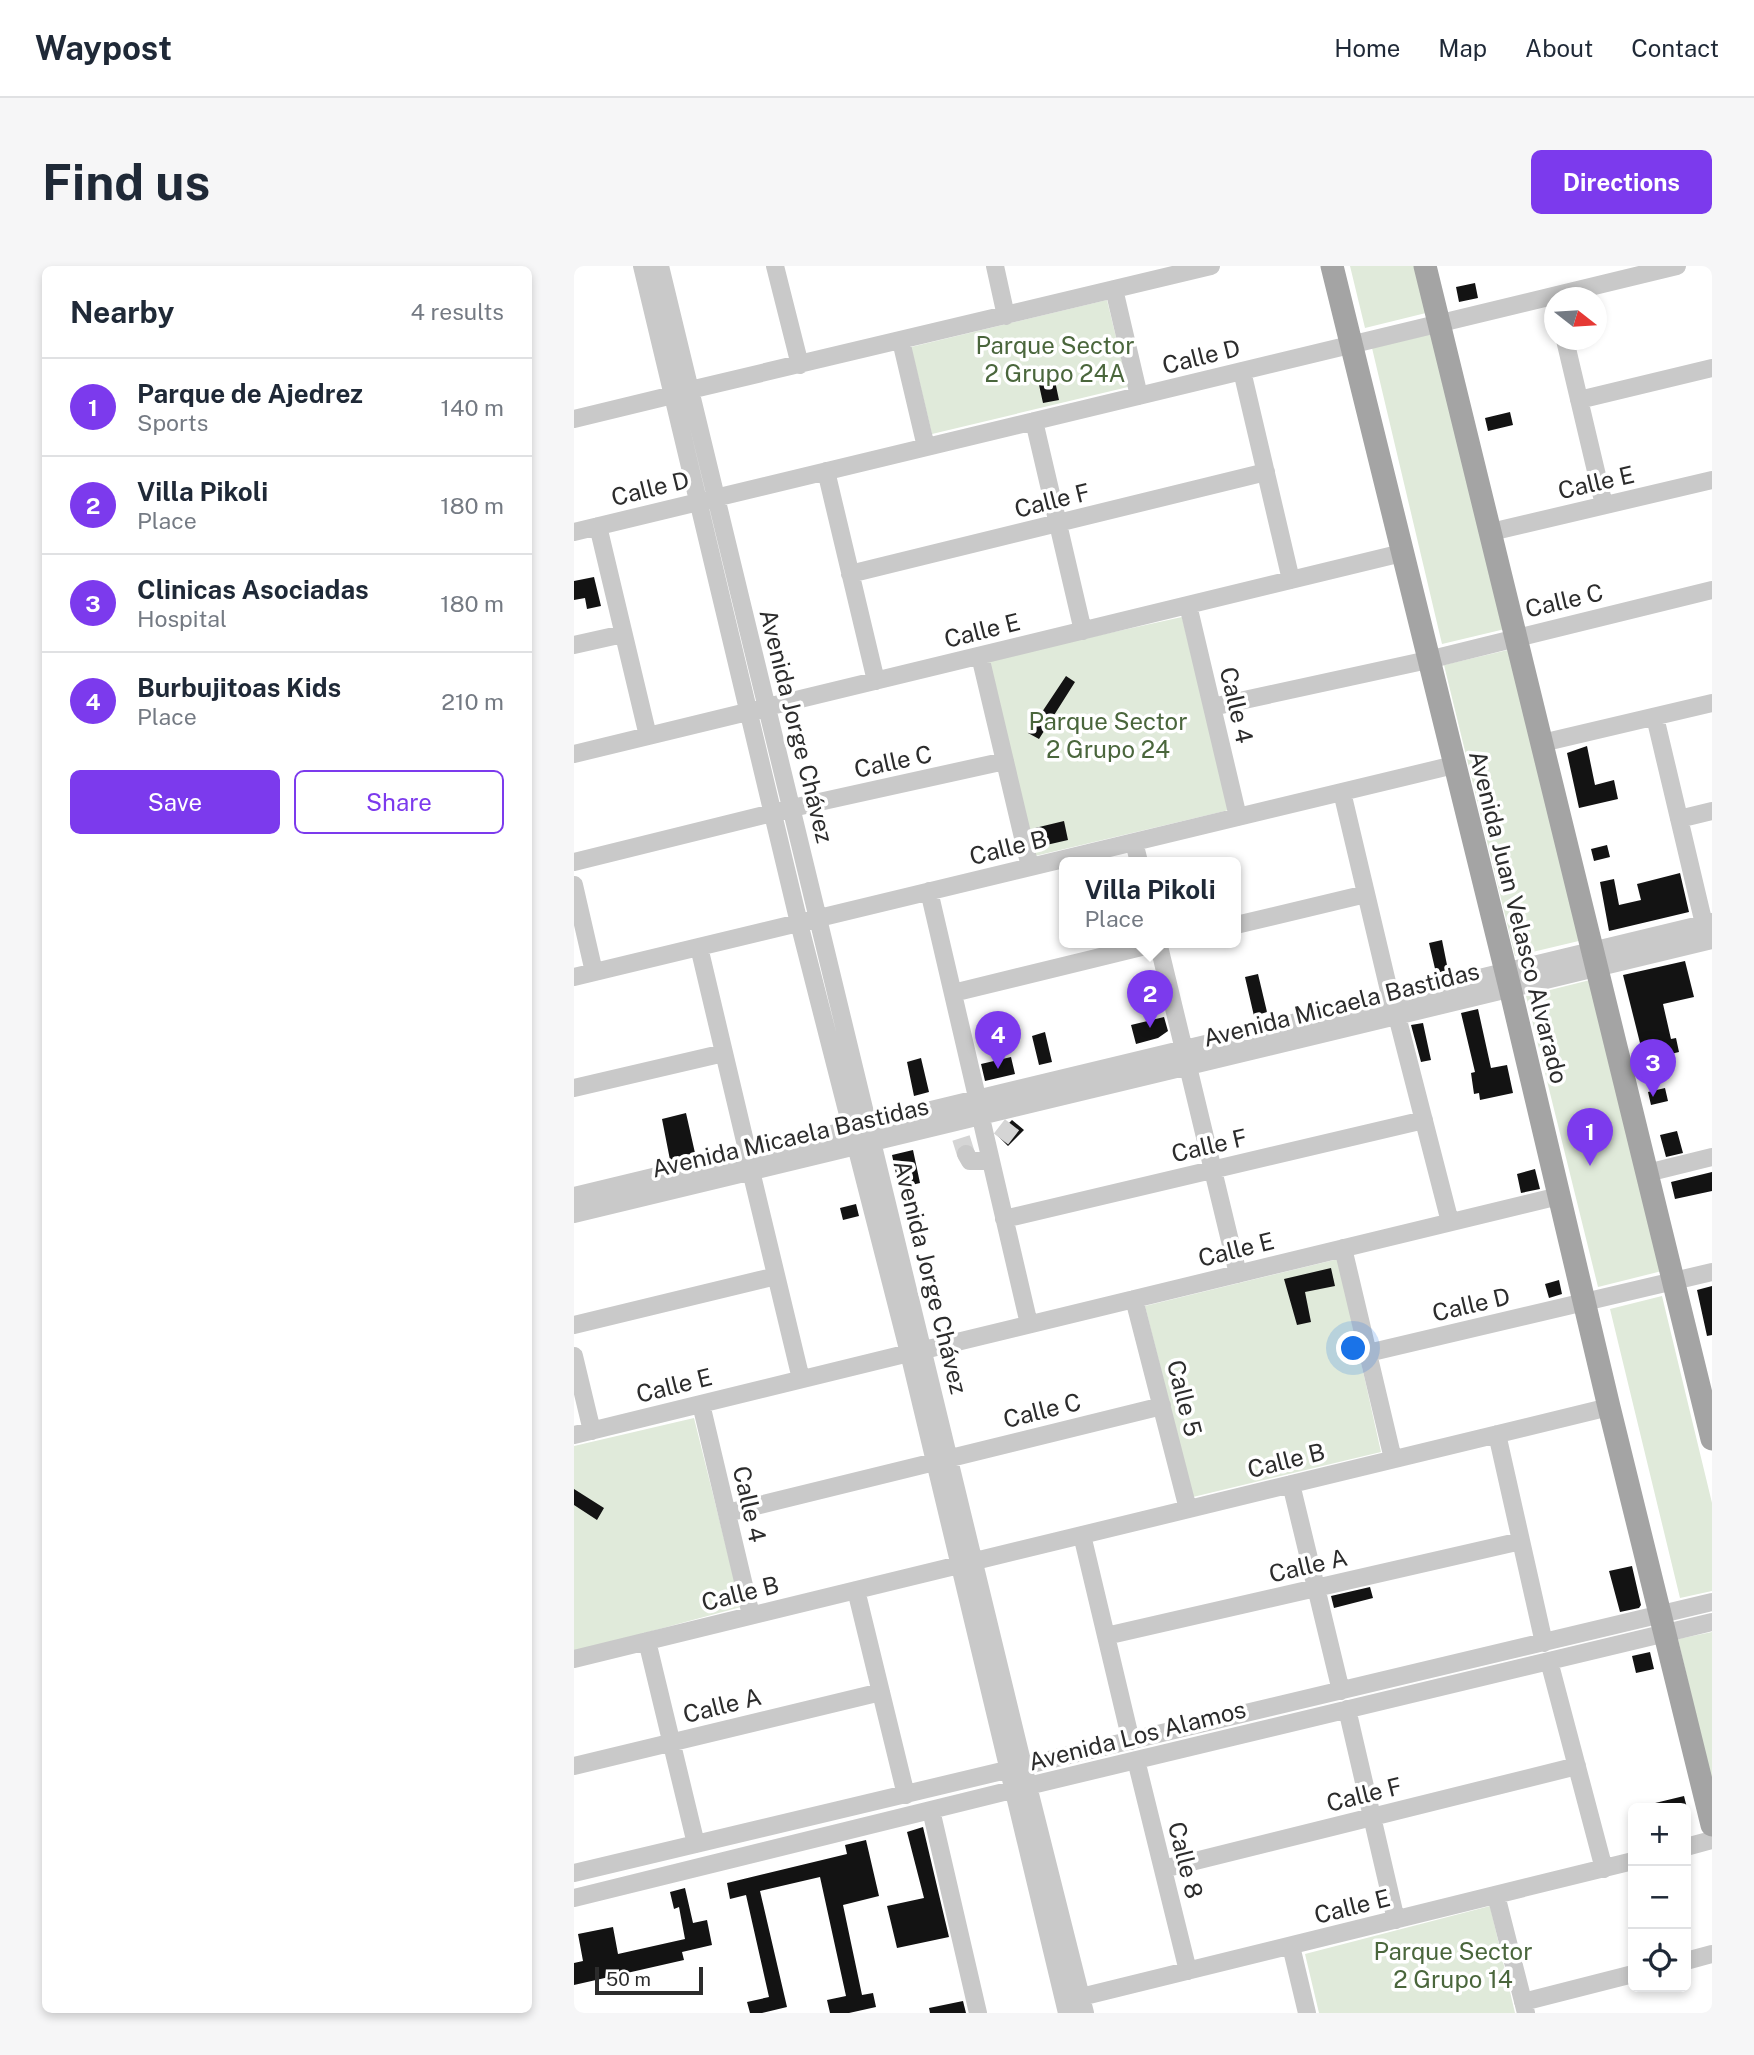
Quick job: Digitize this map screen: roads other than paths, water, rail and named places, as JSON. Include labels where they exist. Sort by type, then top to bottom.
[{"type":"main road","name":"Avenida Juan Velasco Alvarado","points":[[1332,266],[1508,979],[1609,1407],[1712,1825]]},
{"type":"main road","points":[[1426,266],[1672,1282],[1705,1386],[1712,1439]]},
{"type":"street","name":"Avenida Jorge Chávez","points":[[642,266],[681,392],[707,500],[748,712],[818,918],[865,1145],[1016,1769],[1067,2013]]},
{"type":"street","name":"Avenida Jorge Chávez","points":[[660,266],[681,392]]},
{"type":"street","points":[[775,266],[800,365]]},
{"type":"street","points":[[995,266],[1006,316]]},
{"type":"street","points":[[574,419],[1211,266]]},
{"type":"street","name":"Calle D","points":[[1590,287],[1657,268],[1677,266]]},
{"type":"street","points":[[1114,289],[1139,396]]},
{"type":"street","name":"Calle D","points":[[574,532],[1544,299]]},
{"type":"street","points":[[901,341],[926,447]]},
{"type":"street","points":[[1567,350],[1604,505]]},
{"type":"street","points":[[1579,400],[1712,368]]},
{"type":"street","points":[[1242,371],[1291,580]]},
{"type":"street","points":[[1034,421],[1083,631]]},
{"type":"street","points":[[826,471],[876,681]]},
{"type":"street","name":"Calle F","points":[[850,575],[1266,472]]},
{"type":"street","name":"Calle E","points":[[1491,533],[1712,482]]},
{"type":"street","name":"Avenida Jorge Chávez","points":[[707,500],[767,707],[800,923],[861,1127]]},
{"type":"street","points":[[598,526],[648,736]]},
{"type":"street","name":"Calle E","points":[[574,754],[1402,553]]},
{"type":"street","name":"Calle C","points":[[1429,660],[1712,590]]},
{"type":"street","name":"Calle 4","points":[[1188,605],[1238,817]]},
{"type":"street","points":[[574,645],[623,634]]},
{"type":"street","points":[[980,656],[1030,867]]},
{"type":"street","points":[[1212,707],[1429,660]]},
{"type":"street","points":[[1542,743],[1712,703]]},
{"type":"street","points":[[1655,717],[1710,937]]},
{"type":"street","name":"Calle C","points":[[783,811],[1005,761]]},
{"type":"street","name":"Calle B","points":[[1072,857],[1454,765]]},
{"type":"street","points":[[1342,792],[1450,1222]]},
{"type":"street","points":[[574,862],[783,811]]},
{"type":"street","points":[[1679,819],[1712,811]]},
{"type":"street","points":[[1135,842],[1138,857]]},
{"type":"street","name":"Calle B","points":[[574,977],[1059,860]]},
{"type":"street","points":[[574,886],[594,972]]},
{"type":"street","points":[[929,891],[977,1097]]},
{"type":"street","points":[[1241,924],[1366,894]]},
{"type":"street","name":"Avenida Micaela Bastidas","points":[[574,1196],[750,1162],[865,1145],[961,1139],[981,1118],[1021,1114],[1394,1007],[1595,958],[1710,937]]},
{"type":"street","points":[[699,947],[801,1380]]},
{"type":"street","points":[[953,993],[1139,948]]},
{"type":"street","points":[[1161,948],[1238,1274]]},
{"type":"street","name":"Avenida Micaela Bastidas","points":[[574,1214],[861,1127],[977,1097],[1183,1048],[1394,1007]]},
{"type":"street","points":[[574,1088],[724,1054]]},
{"type":"street","points":[[981,1118],[1029,1324]]},
{"type":"street","name":"Calle F","points":[[1004,1219],[1424,1120]]},
{"type":"street","points":[[961,1139],[970,1161],[990,1157],[1001,1139]]},
{"type":"street","points":[[1647,1173],[1712,1157]]},
{"type":"street","name":"Calle E","points":[[574,1435],[1559,1196]]},
{"type":"street","points":[[1343,1248],[1393,1460]]},
{"type":"street","points":[[1584,1302],[1712,1272]]},
{"type":"street","points":[[574,1325],[776,1276]]},
{"type":"street","name":"Calle 5","points":[[1134,1299],[1188,1509]]},
{"type":"street","name":"Calle D","points":[[1368,1353],[1584,1302]]},
{"type":"street","points":[[574,1356],[592,1431]]},
{"type":"street","name":"Calle 4","points":[[701,1404],[751,1615]]},
{"type":"street","name":"Calle C","points":[[942,1460],[1162,1406]]},
{"type":"street","name":"Calle B","points":[[574,1658],[1609,1407]]},
{"type":"street","points":[[1497,1434],[1544,1643]]},
{"type":"street","points":[[726,1513],[942,1460]]},
{"type":"street","points":[[1291,1484],[1342,1691]]},
{"type":"street","points":[[1082,1535],[1131,1741]]},
{"type":"street","name":"Calle A","points":[[1106,1636],[1521,1541]]},
{"type":"street","points":[[856,1590],[906,1795]]},
{"type":"street","name":"Avenida Los Alamos","points":[[574,1898],[1549,1661],[1664,1624],[1712,1602]]},
{"type":"street","name":"Avenida Los Alamos","points":[[574,1873],[1544,1643],[1664,1624],[1712,1622]]},
{"type":"street","points":[[647,1641],[696,1844]]},
{"type":"street","points":[[1549,1661],[1604,1868]]},
{"type":"street","name":"Calle A","points":[[574,1766],[881,1692]]},
{"type":"street","points":[[1347,1709],[1396,1920]]},
{"type":"street","name":"Calle 8","points":[[1136,1760],[1188,1971]]},
{"type":"street","name":"Calle F","points":[[1163,1869],[1577,1766]]},
{"type":"street","name":"Avenida Jorge Chávez","points":[[1020,1788],[1083,2005]]},
{"type":"street","points":[[931,1810],[978,2013]]},
{"type":"street","points":[[1691,1846],[1712,1840]]},
{"type":"street","name":"Calle E","points":[[1083,2005],[1188,1971],[1628,1862]]},
{"type":"street","points":[[1496,1895],[1524,2007],[1628,1976]]},
{"type":"street","points":[[1291,1946],[1307,2013]]},
{"type":"street","points":[[1691,1960],[1712,1954]]},
{"type":"tunnel","points":[[1001,1139],[1015,1121]]},
{"type":"tunnel","points":[[961,1138],[966,1154]]},
{"type":"place","name":"Villa Pikoli","points":[[1150,1028]]},
{"type":"place","name":"Burbujitoas Kids","points":[[998,1069]]},
{"type":"place","name":"Clinicas Asociadas","points":[[1653,1097]]},
{"type":"place","name":"Parque de Ajedrez","points":[[1590,1166]]},
{"type":"park label","name":"Parque Sector 2 Grupo 24A","points":[[1055,359]]},
{"type":"park label","name":"Parque Sector 2 Grupo 24","points":[[1108,735]]},
{"type":"park label","name":"Parque Sector 2 Grupo 14","points":[[1453,1965]]}]
